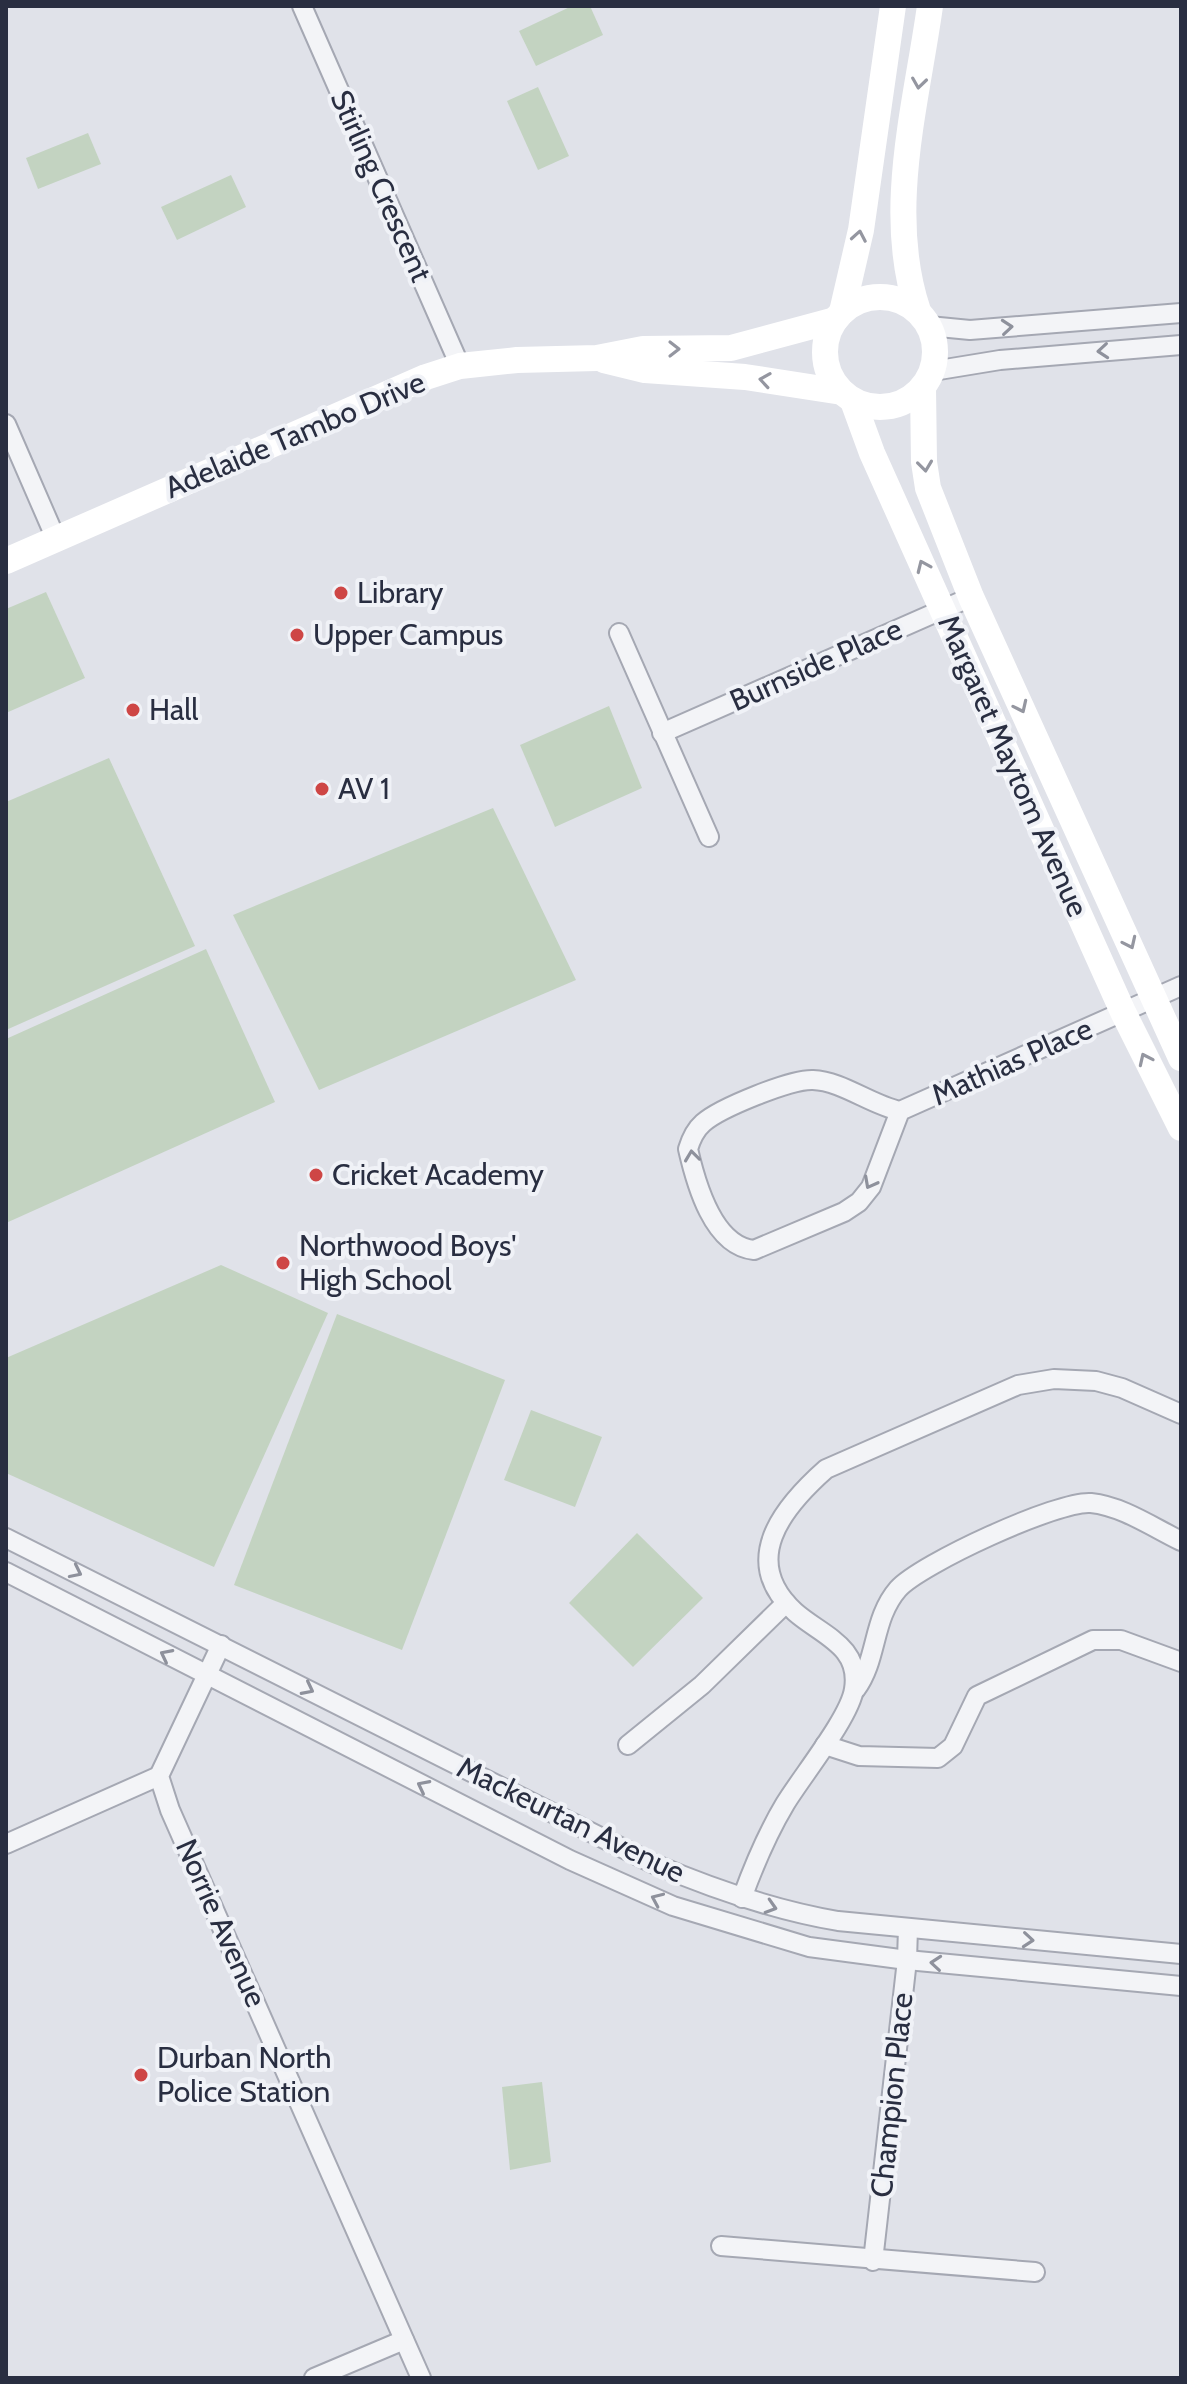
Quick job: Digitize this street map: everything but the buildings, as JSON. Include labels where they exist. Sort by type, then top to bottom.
[{"type":"street","name":"Stirling Crescent","points":[[302,6],[460,366]]},
{"type":"street","points":[[893,6],[861,230],[839,316],[828,334],[826,365],[848,396],[868,407],[898,405],[928,380],[1000,360],[1181,345]]},
{"type":"street","points":[[928,380],[936,348],[908,281],[903,199],[930,6]]},
{"type":"street","points":[[839,316],[874,297],[897,299],[923,319],[970,330],[1181,313]]},
{"type":"street","name":"Adelaide Tambo Drive","points":[[6,561],[426,377],[460,366],[517,360],[597,358],[643,349],[731,348],[839,316]]},
{"type":"street","name":"Adelaide Tambo Drive","points":[[597,358],[645,370],[745,377],[848,396]]},
{"type":"street","name":"Margaret Maytom Avenue","points":[[928,380],[924,462],[928,488],[971,597],[1181,1058]]},
{"type":"street","name":"Margaret Maytom Avenue","points":[[848,396],[1123,1012],[1181,1128]]},
{"type":"street","points":[[6,424],[56,539]]},
{"type":"street","name":"Burnside Place","points":[[662,733],[971,597]]},
{"type":"street","points":[[619,633],[709,837]]},
{"type":"street","name":"Mathias Place","points":[[900,1111],[871,1187],[844,1212],[754,1250],[739,1249],[718,1228],[688,1149],[693,1135],[704,1122],[793,1083],[812,1080],[900,1111],[1181,986]]},
{"type":"street","points":[[854,1691],[855,1671],[847,1652],[786,1603],[767,1560],[767,1546],[777,1525],[808,1484],[826,1469],[1018,1385],[1054,1379],[1096,1381],[1122,1388],[1181,1414]]},
{"type":"street","points":[[742,1898],[761,1847],[865,1677],[882,1614],[899,1588],[964,1548],[1067,1505],[1087,1502],[1124,1513],[1181,1541]]},
{"type":"street","name":"Mackeurtan Avenue","points":[[6,1538],[652,1863],[742,1898],[795,1914],[1181,1954]]},
{"type":"street","name":"Mackeurtan Avenue","points":[[6,1572],[570,1860],[673,1906],[809,1947],[907,1960],[1181,1986]]},
{"type":"street","points":[[628,1745],[702,1685],[786,1603]]},
{"type":"street","points":[[825,1745],[859,1756],[938,1758],[953,1746],[977,1696],[1093,1640],[1121,1640],[1181,1662]]},
{"type":"street","points":[[6,1844],[159,1776],[221,1645]]},
{"type":"street","name":"Norrie Avenue","points":[[159,1776],[170,1810],[421,2378]]},
{"type":"street","name":"Champion Place","points":[[873,2261],[908,1928]]},
{"type":"street","points":[[721,2246],[873,2261],[1035,2272]]},
{"type":"street","points":[[314,2378],[404,2340]]},
{"type":"green space","points":[[572,6],[590,6],[603,35],[536,66],[519,31]]},
{"type":"green space","points":[[538,87],[569,156],[538,170],[507,101]]},
{"type":"green space","points":[[88,133],[101,164],[38,189],[26,158]]},
{"type":"green space","points":[[231,175],[246,207],[177,240],[161,207]]},
{"type":"green space","points":[[46,592],[85,678],[6,713],[6,609]]},
{"type":"green space","points":[[609,706],[642,788],[555,827],[520,745]]},
{"type":"green space","points":[[109,758],[195,946],[6,1030],[6,802]]},
{"type":"green space","points":[[493,808],[576,980],[319,1090],[233,915]]},
{"type":"green space","points":[[206,949],[275,1102],[6,1223],[6,1039]]},
{"type":"green space","points":[[221,1265],[328,1313],[214,1567],[6,1473],[6,1358]]},
{"type":"green space","points":[[337,1314],[505,1380],[402,1650],[234,1585]]},
{"type":"green space","points":[[531,1410],[602,1437],[575,1507],[504,1480]]},
{"type":"green space","points":[[637,1533],[703,1598],[633,1667],[569,1603]]},
{"type":"green space","points":[[542,2082],[551,2162],[510,2170],[502,2087]]},
{"type":"place","name":"Library","points":[[341,593]]},
{"type":"place","name":"Upper Campus","points":[[297,635]]},
{"type":"place","name":"Hall","points":[[133,710]]},
{"type":"place","name":"AV 1","points":[[322,789]]},
{"type":"place","name":"Cricket Academy","points":[[316,1175]]},
{"type":"place","name":"Northwood Boys' High School","points":[[283,1263]]},
{"type":"place","name":"Durban North Police Station","points":[[141,2075]]}]
